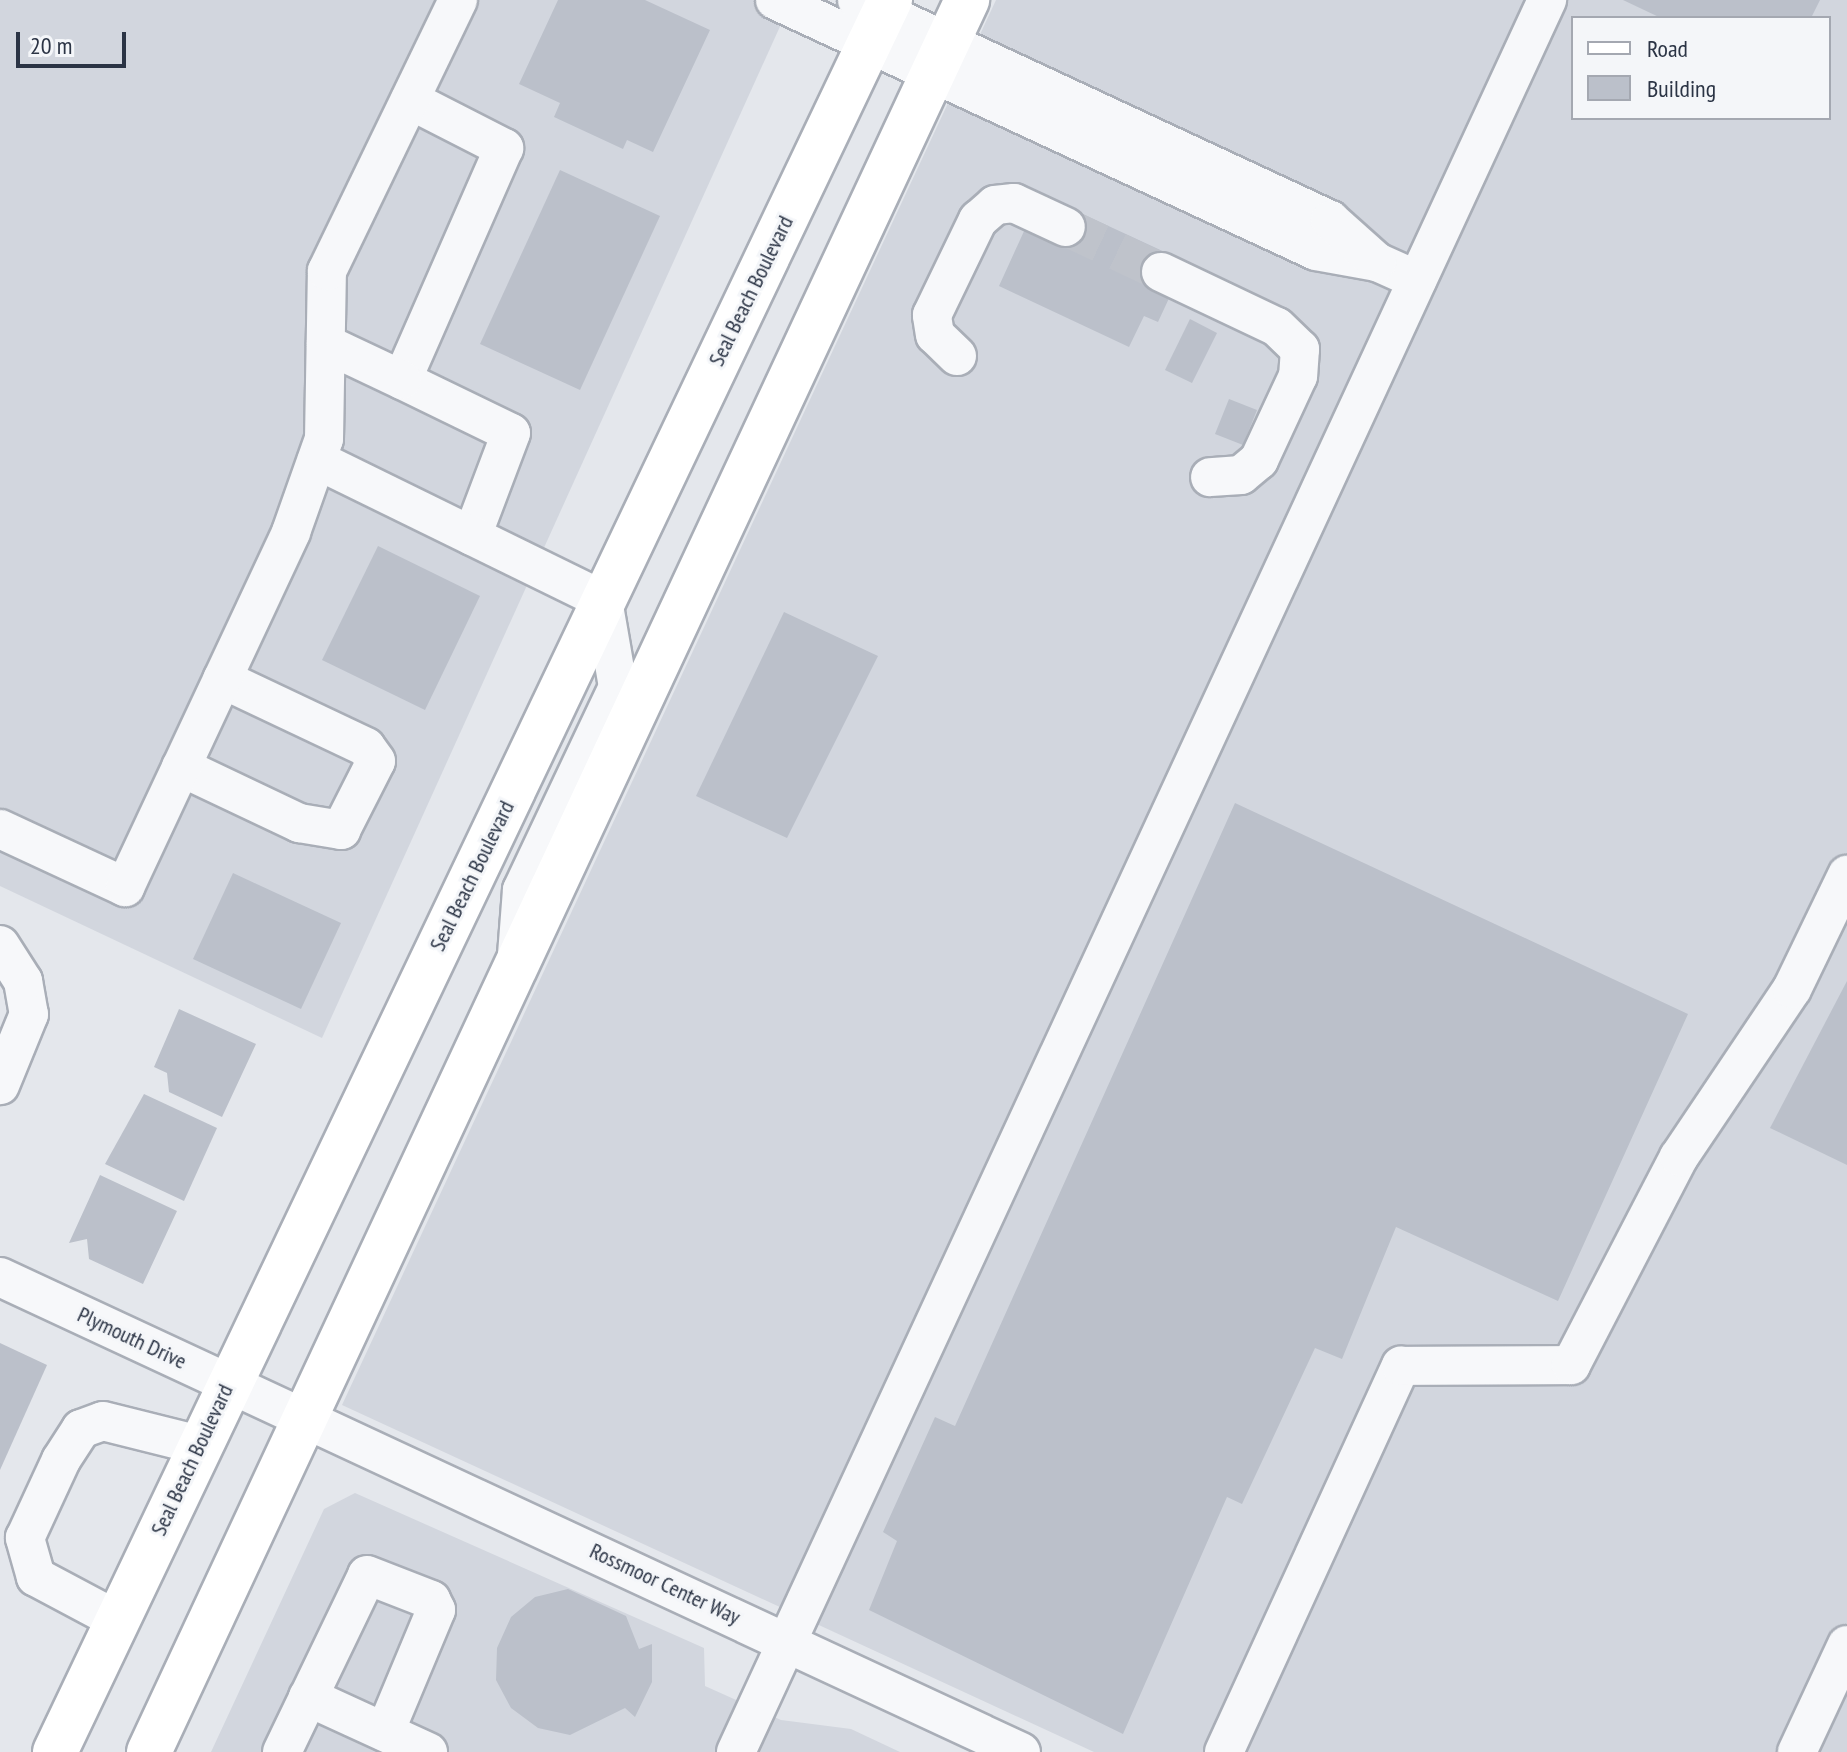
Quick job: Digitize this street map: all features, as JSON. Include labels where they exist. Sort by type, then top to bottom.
[{"type":"main road","points":[[149,1752],[307,1420],[967,0]]},
{"type":"main road","name":"Seal Beach Boulevard","points":[[55,1752],[603,600],[875,14]]},
{"type":"street","points":[[0,829],[125,887],[222,679],[317,460],[324,439],[327,271],[458,0]]},
{"type":"street","points":[[775,0],[875,14],[940,58],[1316,251],[1377,262],[1417,280]]},
{"type":"street","points":[[736,1752],[1547,0]]},
{"type":"street","points":[[402,380],[504,148],[410,100]]},
{"type":"street","points":[[957,356],[935,335],[932,315],[978,220],[995,205],[1014,203],[1066,227]]},
{"type":"street","points":[[1161,272],[1277,327],[1300,349],[1298,376],[1259,460],[1241,475],[1210,477]]},
{"type":"street","points":[[326,344],[511,433],[472,536]]},
{"type":"street","points":[[317,460],[603,600],[618,687],[522,890],[516,968]]},
{"type":"street","points":[[181,767],[299,823],[341,830],[376,761],[366,747],[222,679]]},
{"type":"street","points":[[1224,1752],[1401,1366],[1571,1365],[1679,1157],[1792,989],[1847,875]]},
{"type":"street","points":[[0,945],[23,981],[29,1014],[0,1085]]},
{"type":"street","name":"Plymouth Drive","points":[[0,1277],[307,1420]]},
{"type":"street","name":"Rossmoor Center Way","points":[[307,1420],[789,1642],[997,1747]]},
{"type":"street","points":[[117,1620],[36,1577],[25,1538],[61,1460],[81,1429],[103,1421],[199,1445]]},
{"type":"street","points":[[282,1752],[367,1575],[431,1600],[435,1621],[385,1732]]},
{"type":"street","points":[[1797,1752],[1847,1645]]},
{"type":"street","points":[[308,1697],[428,1752]]},
{"type":"shaded area","points":[[0,0],[792,0],[322,1038],[0,886]]},
{"type":"shaded area","points":[[996,0],[1847,0],[1847,1752],[1094,1752],[342,1405]]},
{"type":"shaded area","points":[[355,1493],[704,1648],[705,1686],[781,1720],[851,1729],[900,1752],[211,1752],[324,1509]]},
{"type":"building","points":[[558,0],[645,0],[710,30],[653,152],[627,140],[623,149],[554,117],[560,103],[519,84]]},
{"type":"building","points":[[1623,0],[1820,0],[1812,16],[1657,16]]},
{"type":"building","points":[[560,170],[660,216],[580,390],[480,344]]},
{"type":"building","points":[[1074,210],[1169,254],[1154,286],[1171,294],[1158,322],[1144,316],[1129,347],[999,286],[1030,218]]},
{"type":"building","points":[[1190,319],[1217,333],[1192,383],[1165,370]]},
{"type":"building","points":[[1229,399],[1257,410],[1243,445],[1215,434]]},
{"type":"building","points":[[378,546],[480,596],[425,710],[322,660]]},
{"type":"building","points":[[784,612],[878,656],[787,838],[696,796]]},
{"type":"building","points":[[1235,803],[1688,1014],[1558,1301],[1396,1227],[1342,1359],[1315,1348],[1242,1504],[1227,1497],[1123,1734],[869,1610],[897,1541],[883,1532],[935,1417],[955,1426]]},
{"type":"building","points":[[233,873],[341,923],[301,1009],[193,959]]},
{"type":"building","points":[[1847,981],[1847,1165],[1770,1128]]},
{"type":"building","points":[[179,1009],[256,1044],[222,1117],[169,1092],[167,1073],[154,1067]]},
{"type":"building","points":[[144,1094],[217,1128],[184,1201],[105,1164]]},
{"type":"building","points":[[100,1175],[177,1211],[143,1284],[89,1259],[87,1239],[69,1243]]},
{"type":"building","points":[[0,1343],[47,1365],[0,1470]]},
{"type":"building","points":[[568,1589],[626,1616],[639,1649],[652,1644],[652,1682],[635,1717],[625,1708],[570,1735],[538,1728],[511,1708],[496,1680],[497,1648],[511,1617],[535,1597]]},
{"type":"tunnel","points":[[1066,227],[1161,272]]}]
